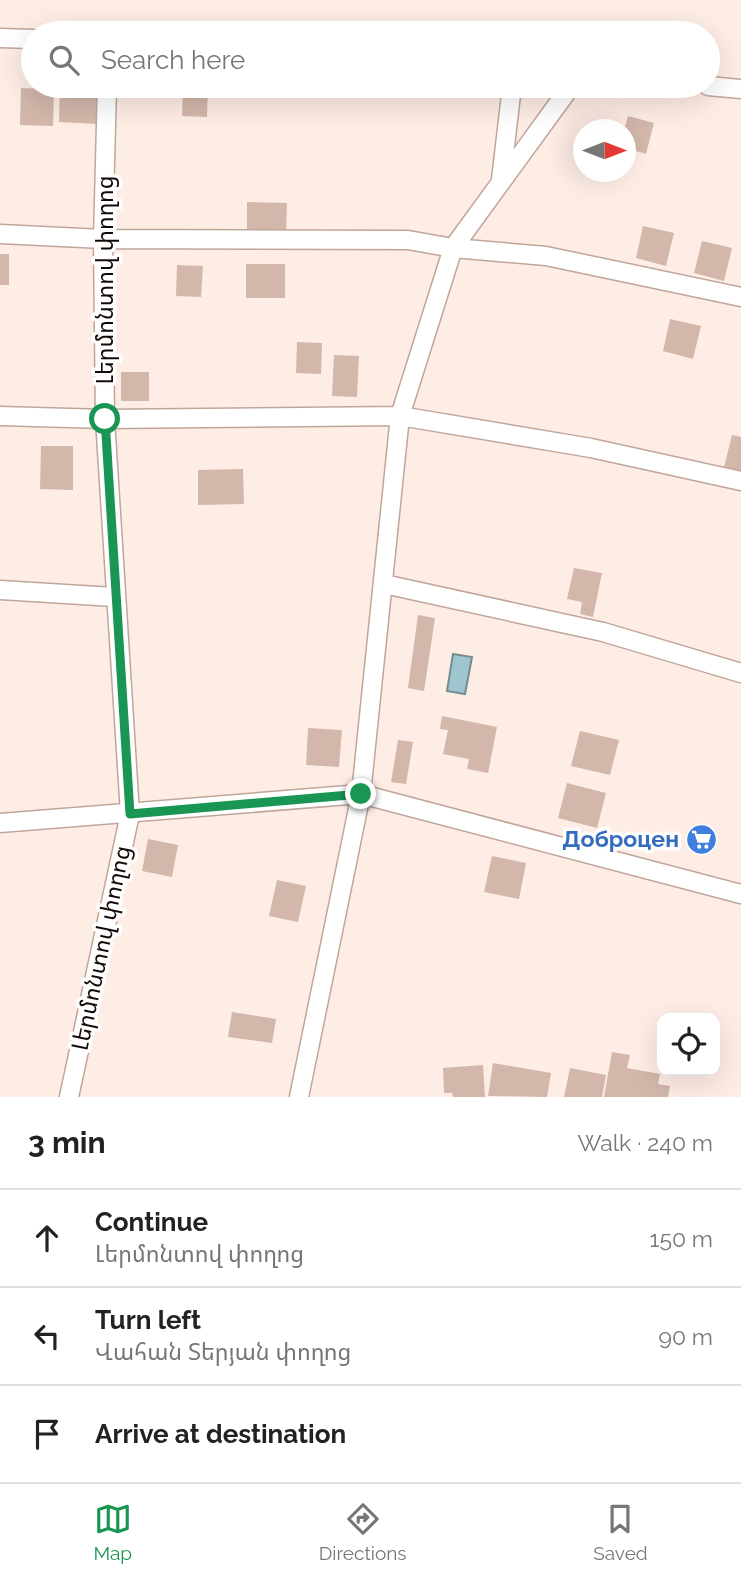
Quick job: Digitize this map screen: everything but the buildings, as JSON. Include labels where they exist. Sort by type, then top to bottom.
[{"type":"street","points":[[0,38],[21,39]]},
{"type":"street","points":[[720,87],[741,89]]},
{"type":"street","name":"Լերմոնտով փողոց","points":[[69,1097],[130,814],[124,693],[114,597],[105,419],[103,239],[107,98]]},
{"type":"street","points":[[501,182],[511,98]]},
{"type":"street","points":[[299,1097],[361,794],[400,416],[453,248],[562,98]]},
{"type":"street","points":[[0,234],[103,239],[408,240],[453,248],[546,257],[741,297]]},
{"type":"street","points":[[0,415],[105,419],[400,416],[591,447],[741,481]]},
{"type":"street","points":[[384,584],[603,632],[741,673]]},
{"type":"street","points":[[0,590],[114,597]]},
{"type":"street","points":[[0,823],[361,794],[741,894]]},
{"type":"water","points":[[453,654],[472,657],[465,694],[447,691]]},
{"type":"place","name":"Доброцен","points":[[702,839]]},
{"type":"route","points":[[105,419],[114,597],[124,693],[130,814],[361,794]]}]
